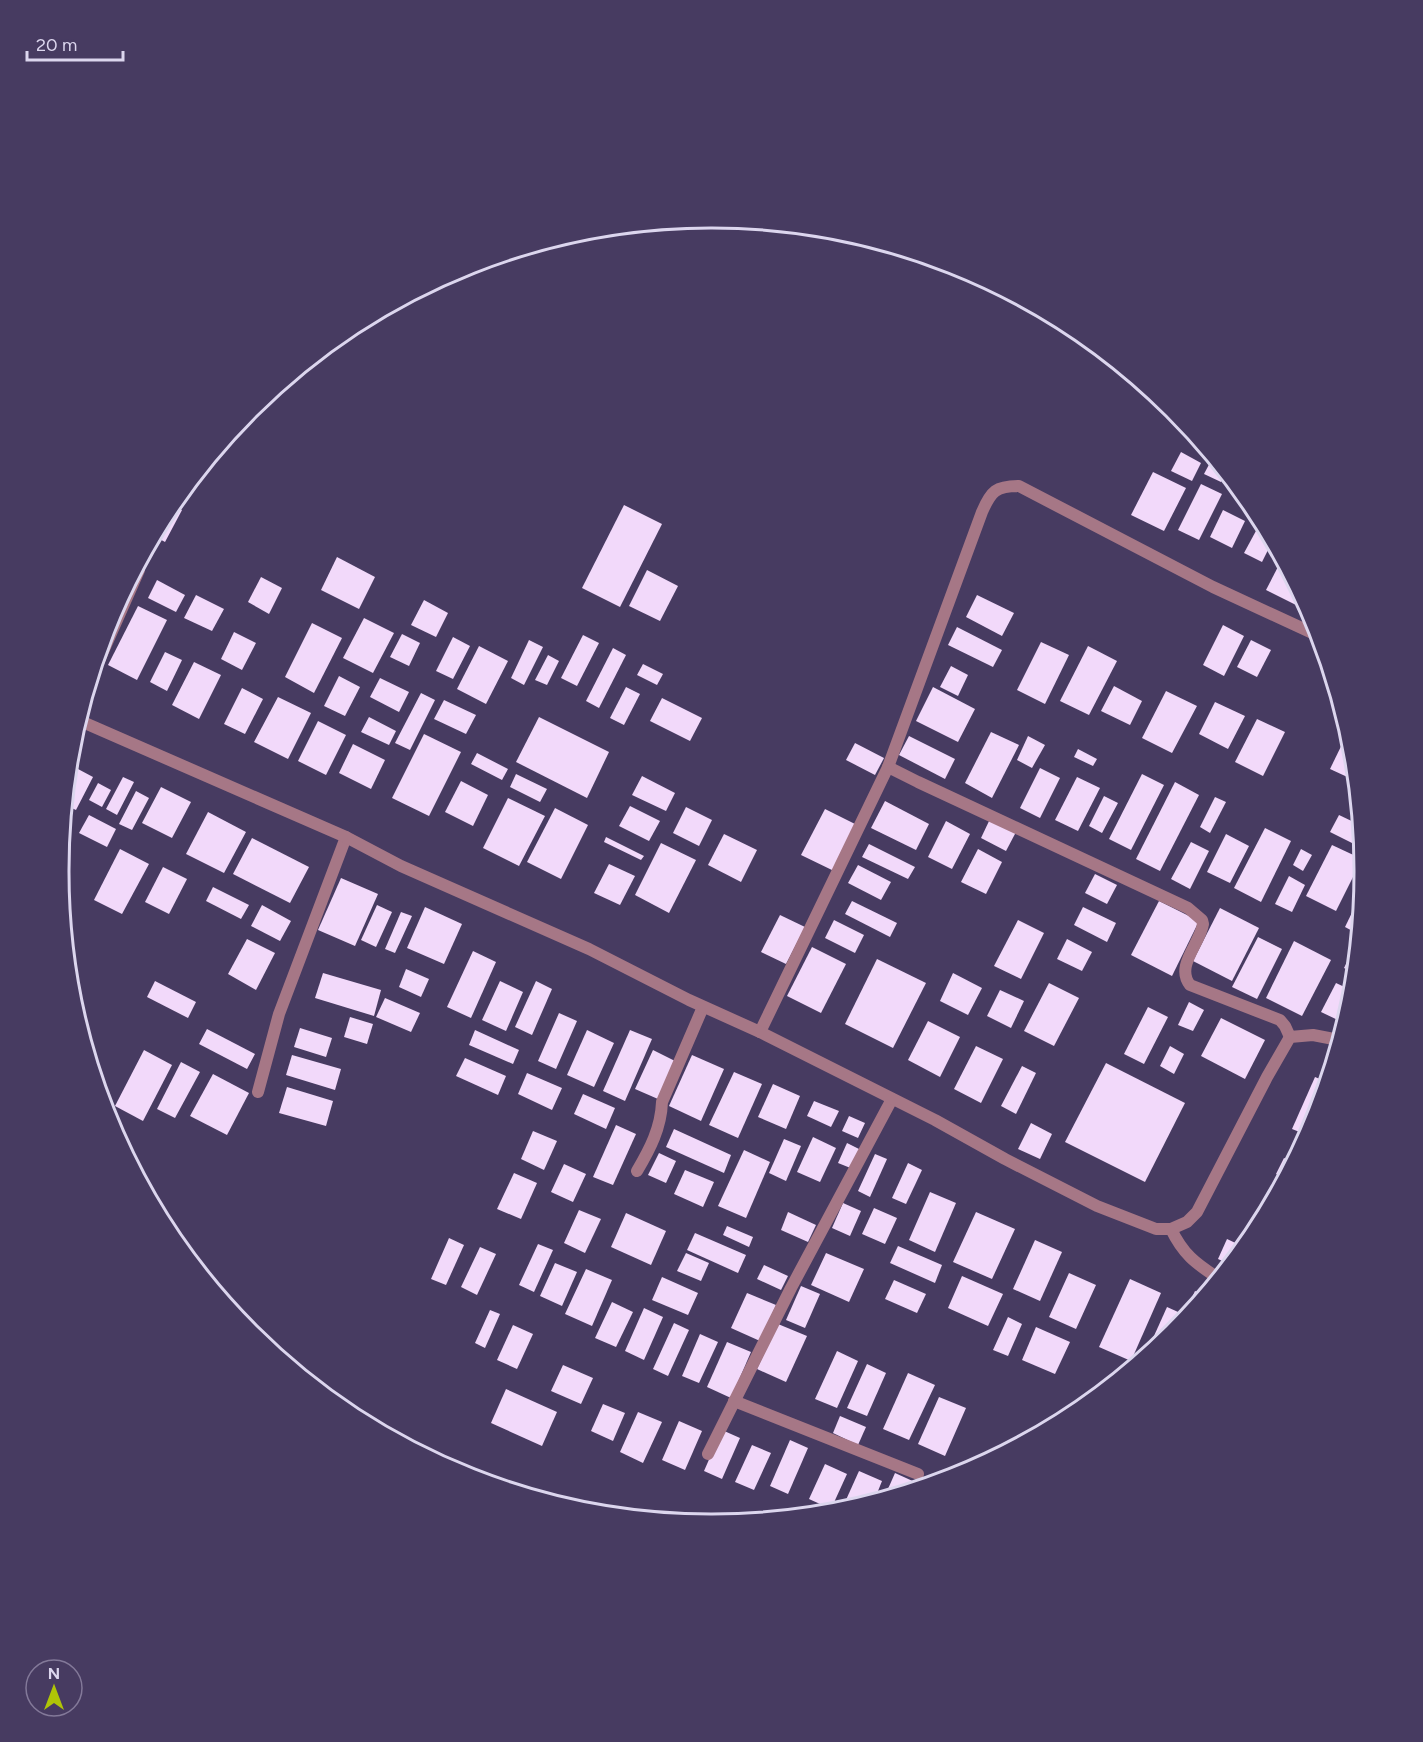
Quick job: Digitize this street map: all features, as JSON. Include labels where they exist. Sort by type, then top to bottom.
[{"type":"street","points":[[760,1032],[888,766],[982,512],[997,489],[1019,486],[1213,587],[1307,631]]},
{"type":"street","points":[[86,724],[346,837],[401,866],[590,949],[935,1120],[1097,1206],[1156,1229],[1171,1229],[1186,1222],[1197,1212],[1290,1037]]},
{"type":"street","points":[[888,766],[1188,909],[1202,920],[1203,924],[1190,954],[1184,975],[1186,980],[1190,985],[1280,1020],[1290,1037]]},
{"type":"street","points":[[258,1092],[279,1014],[346,837]]},
{"type":"street","points":[[637,1171],[651,1148],[662,1116],[662,1102],[703,1007]]},
{"type":"street","points":[[1290,1037],[1313,1035],[1332,1039]]},
{"type":"street","points":[[708,1454],[836,1202],[892,1099]]},
{"type":"street","points":[[1171,1229],[1179,1246],[1194,1263],[1212,1274]]},
{"type":"street","points":[[734,1401],[918,1474]]},
{"type":"building","points":[[1181,452],[1201,463],[1192,481],[1171,471]]},
{"type":"building","points":[[1209,465],[1222,481],[1221,482],[1204,474]]},
{"type":"building","points":[[1153,472],[1186,488],[1164,531],[1131,515]]},
{"type":"building","points":[[1201,484],[1222,494],[1199,540],[1178,530]]},
{"type":"building","points":[[624,505],[662,524],[620,607],[582,588]]},
{"type":"building","points":[[182,510],[165,542],[161,540],[177,514]]},
{"type":"building","points":[[1223,510],[1245,521],[1232,548],[1210,537]]},
{"type":"building","points":[[1256,531],[1268,550],[1262,562],[1244,553]]},
{"type":"building","points":[[337,557],[375,577],[359,609],[321,590]]},
{"type":"building","points":[[1278,568],[1296,605],[1296,605],[1266,590]]},
{"type":"building","points":[[647,570],[678,586],[660,621],[629,606]]},
{"type":"building","points":[[261,577],[282,588],[269,614],[248,602]]},
{"type":"building","points":[[157,580],[185,595],[176,612],[148,598]]},
{"type":"building","points":[[196,595],[224,609],[212,631],[184,618]]},
{"type":"building","points":[[977,595],[1014,613],[1002,636],[966,617]]},
{"type":"building","points":[[424,600],[448,613],[436,637],[411,625]]},
{"type":"building","points":[[138,606],[167,620],[137,680],[108,665]]},
{"type":"building","points":[[364,618],[394,633],[373,673],[343,658]]},
{"type":"building","points":[[312,623],[342,638],[314,693],[285,677]]},
{"type":"building","points":[[1223,625],[1244,636],[1224,676],[1203,665]]},
{"type":"building","points":[[957,627],[1002,650],[993,667],[948,645]]},
{"type":"building","points":[[234,632],[256,643],[242,670],[221,659]]},
{"type":"building","points":[[402,634],[420,643],[409,666],[390,657]]},
{"type":"building","points":[[583,635],[599,643],[577,686],[561,678]]},
{"type":"building","points":[[453,637],[470,646],[453,679],[436,671]]},
{"type":"building","points":[[529,640],[543,647],[524,685],[511,678]]},
{"type":"building","points":[[1251,640],[1271,650],[1257,677],[1237,667]]},
{"type":"building","points":[[1041,642],[1069,655],[1045,704],[1017,690]]},
{"type":"building","points":[[479,646],[508,661],[486,704],[457,689]]},
{"type":"building","points":[[1088,646],[1117,661],[1089,715],[1060,701]]},
{"type":"building","points":[[613,648],[626,655],[599,708],[586,701]]},
{"type":"building","points":[[165,652],[182,660],[167,691],[150,682]]},
{"type":"building","points":[[548,655],[559,661],[547,685],[535,680]]},
{"type":"building","points":[[194,662],[221,675],[199,719],[172,705]]},
{"type":"building","points":[[643,664],[663,674],[657,685],[637,675]]},
{"type":"building","points":[[951,666],[968,675],[958,696],[940,687]]},
{"type":"building","points":[[339,676],[360,687],[345,716],[324,706]]},
{"type":"building","points":[[380,678],[409,692],[399,712],[370,697]]},
{"type":"building","points":[[1114,686],[1142,701],[1130,725],[1101,711]]},
{"type":"building","points":[[626,687],[640,694],[624,725],[610,718]]},
{"type":"building","points":[[933,687],[975,709],[958,742],[916,721]]},
{"type":"building","points":[[242,688],[263,699],[245,734],[224,724]]},
{"type":"building","points":[[1166,691],[1197,706],[1172,753],[1142,738]]},
{"type":"building","points":[[421,693],[435,700],[410,750],[395,743]]},
{"type":"building","points":[[278,697],[311,713],[288,759],[254,742]]},
{"type":"building","points":[[662,698],[702,718],[690,741],[650,721]]},
{"type":"building","points":[[444,700],[476,715],[466,734],[434,719]]},
{"type":"building","points":[[1215,702],[1245,716],[1228,749],[1199,734]]},
{"type":"building","points":[[369,717],[396,731],[389,745],[361,732]]},
{"type":"building","points":[[539,717],[609,752],[587,798],[516,762]]},
{"type":"building","points":[[1257,719],[1285,732],[1263,776],[1235,762]]},
{"type":"building","points":[[318,721],[346,735],[326,775],[298,761]]},
{"type":"building","points":[[991,732],[1019,745],[992,798],[965,783]]},
{"type":"building","points":[[424,734],[461,752],[429,816],[392,798]]},
{"type":"building","points":[[909,736],[955,759],[945,779],[899,755]]},
{"type":"building","points":[[1028,736],[1045,745],[1032,768],[1017,760]]},
{"type":"building","points":[[855,743],[884,758],[875,775],[846,760]]},
{"type":"building","points":[[353,744],[385,760],[371,789],[339,773]]},
{"type":"building","points":[[1342,745],[1347,777],[1330,769]]},
{"type":"building","points":[[1078,749],[1097,759],[1093,766],[1074,757]]},
{"type":"building","points":[[477,753],[508,769],[502,780],[471,764]]},
{"type":"building","points":[[1040,768],[1060,778],[1040,818],[1020,808]]},
{"type":"building","points":[[78,769],[93,777],[76,810],[72,808]]},
{"type":"building","points":[[516,774],[547,789],[540,802],[510,787]]},
{"type":"building","points":[[1142,774],[1164,785],[1131,850],[1109,839]]},
{"type":"building","points":[[642,776],[675,793],[666,811],[632,795]]},
{"type":"building","points":[[123,777],[134,782],[117,815],[106,809]]},
{"type":"building","points":[[1077,777],[1100,788],[1078,831],[1055,820]]},
{"type":"building","points":[[461,781],[488,795],[473,826],[445,812]]},
{"type":"building","points":[[1175,782],[1199,795],[1160,871],[1136,859]]},
{"type":"building","points":[[98,783],[111,790],[102,807],[89,800]]},
{"type":"building","points":[[161,787],[191,802],[172,838],[142,823]]},
{"type":"building","points":[[136,791],[149,798],[132,830],[119,824]]},
{"type":"building","points":[[1104,796],[1118,803],[1102,833],[1089,826]]},
{"type":"building","points":[[1215,797],[1226,802],[1210,833],[1200,827]]},
{"type":"building","points":[[508,798],[545,816],[519,866],[483,848]]},
{"type":"building","points":[[885,801],[929,824],[916,850],[871,828]]},
{"type":"building","points":[[630,806],[660,821],[649,841],[619,826]]},
{"type":"building","points":[[686,807],[712,820],[699,846],[673,833]]},
{"type":"building","points":[[555,808],[588,825],[561,879],[527,862]]},
{"type":"building","points":[[825,809],[857,825],[834,871],[801,855]]},
{"type":"building","points":[[208,812],[246,832],[224,873],[186,854]]},
{"type":"building","points":[[89,815],[116,829],[107,847],[79,833]]},
{"type":"building","points":[[1339,815],[1352,821],[1353,844],[1330,832]]},
{"type":"building","points":[[990,819],[1016,832],[1006,851],[981,838]]},
{"type":"building","points":[[946,821],[970,834],[952,869],[928,857]]},
{"type":"building","points":[[1265,828],[1291,841],[1261,902],[1234,888]]},
{"type":"building","points":[[724,834],[757,850],[741,882],[708,865]]},
{"type":"building","points":[[1226,834],[1249,846],[1230,883],[1207,872]]},
{"type":"building","points":[[606,837],[644,856],[641,860],[604,842]]},
{"type":"building","points":[[252,838],[309,867],[290,903],[233,874]]},
{"type":"building","points":[[1191,842],[1209,851],[1190,889],[1171,879]]},
{"type":"building","points":[[661,843],[696,860],[669,913],[635,895]]},
{"type":"building","points":[[869,844],[915,867],[908,879],[862,857]]},
{"type":"building","points":[[1332,845],[1354,855],[1354,875],[1336,911],[1306,896]]},
{"type":"building","points":[[120,849],[149,864],[122,914],[94,900]]},
{"type":"building","points":[[978,849],[1002,862],[986,894],[961,882]]},
{"type":"building","points":[[1301,849],[1312,855],[1303,871],[1293,865]]},
{"type":"building","points":[[609,864],[635,876],[620,905],[594,893]]},
{"type":"building","points":[[858,865],[891,882],[881,900],[848,883]]},
{"type":"building","points":[[163,867],[187,879],[169,914],[145,902]]},
{"type":"building","points":[[1095,874],[1117,885],[1107,904],[1085,893]]},
{"type":"building","points":[[1289,876],[1305,885],[1292,912],[1275,904]]},
{"type":"building","points":[[341,878],[378,894],[355,946],[318,930]]},
{"type":"building","points":[[213,887],[249,905],[241,919],[206,901]]},
{"type":"building","points":[[852,901],[897,923],[890,937],[845,914]]},
{"type":"building","points":[[1159,901],[1199,921],[1172,976],[1131,955]]},
{"type":"building","points":[[262,905],[291,921],[280,941],[251,926]]},
{"type":"building","points":[[377,905],[392,912],[376,947],[361,940]]},
{"type":"building","points":[[425,907],[462,924],[444,964],[407,948]]},
{"type":"building","points":[[1083,907],[1116,923],[1107,942],[1074,925]]},
{"type":"building","points":[[1220,908],[1259,928],[1232,981],[1193,961]]},
{"type":"building","points":[[1353,910],[1351,930],[1345,927]]},
{"type":"building","points":[[401,912],[412,916],[395,953],[385,949]]},
{"type":"building","points":[[780,915],[805,927],[786,964],[761,952]]},
{"type":"building","points":[[834,920],[864,935],[855,953],[825,938]]},
{"type":"building","points":[[1018,920],[1044,933],[1021,979],[994,966]]},
{"type":"building","points":[[1258,937],[1282,949],[1257,999],[1232,987]]},
{"type":"building","points":[[247,939],[275,953],[256,990],[228,974]]},
{"type":"building","points":[[1067,939],[1092,952],[1082,971],[1057,959]]},
{"type":"building","points":[[1294,941],[1331,960],[1302,1016],[1266,998]]},
{"type":"building","points":[[812,947],[846,964],[821,1013],[787,996]]},
{"type":"building","points":[[473,951],[496,962],[471,1018],[447,1007]]},
{"type":"building","points":[[877,959],[926,983],[893,1048],[845,1024]]},
{"type":"building","points":[[406,969],[429,979],[421,997],[399,987]]},
{"type":"building","points":[[323,973],[381,990],[374,1016],[315,998]]},
{"type":"building","points":[[953,973],[982,988],[968,1015],[940,1001]]},
{"type":"building","points":[[155,981],[196,1002],[188,1018],[147,997]]},
{"type":"building","points":[[500,981],[523,992],[506,1031],[482,1020]]},
{"type":"building","points":[[536,981],[552,989],[532,1035],[515,1027]]},
{"type":"building","points":[[1049,983],[1079,998],[1054,1046],[1024,1031]]},
{"type":"building","points":[[1336,983],[1344,987],[1336,1019],[1321,1012]]},
{"type":"building","points":[[1000,990],[1024,1001],[1011,1028],[987,1016]]},
{"type":"building","points":[[385,998],[420,1013],[411,1032],[376,1017]]},
{"type":"building","points":[[1189,1002],[1204,1010],[1193,1031],[1178,1025]]},
{"type":"building","points":[[1148,1007],[1168,1017],[1144,1064],[1124,1054]]},
{"type":"building","points":[[559,1013],[577,1021],[556,1069],[538,1061]]},
{"type":"building","points":[[350,1017],[373,1024],[367,1044],[344,1037]]},
{"type":"building","points":[[1221,1018],[1265,1040],[1245,1079],[1201,1056]]},
{"type":"building","points":[[928,1021],[960,1037],[940,1077],[908,1060]]},
{"type":"building","points":[[300,1028],[332,1038],[326,1057],[294,1047]]},
{"type":"building","points":[[207,1029],[255,1054],[247,1069],[199,1044]]},
{"type":"building","points":[[475,1030],[519,1050],[513,1064],[469,1045]]},
{"type":"building","points":[[587,1030],[614,1043],[594,1087],[567,1075]]},
{"type":"building","points":[[630,1030],[652,1039],[625,1101],[603,1091]]},
{"type":"building","points":[[976,1046],[1003,1059],[981,1103],[954,1089]]},
{"type":"building","points":[[1170,1046],[1184,1054],[1174,1074],[1160,1066]]},
{"type":"building","points":[[144,1050],[172,1065],[143,1121],[115,1106]]},
{"type":"building","points":[[653,1050],[675,1061],[658,1099],[635,1089]]},
{"type":"building","points":[[292,1055],[341,1069],[335,1090],[286,1075]]},
{"type":"building","points":[[692,1055],[724,1069],[701,1121],[669,1106]]},
{"type":"building","points":[[465,1058],[506,1076],[498,1095],[456,1076]]},
{"type":"building","points":[[181,1062],[200,1072],[175,1118],[157,1109]]},
{"type":"building","points":[[1106,1063],[1185,1103],[1145,1182],[1065,1142]]},
{"type":"building","points":[[1022,1066],[1036,1073],[1016,1114],[1001,1106]]},
{"type":"building","points":[[734,1072],[762,1084],[738,1138],[709,1125]]},
{"type":"building","points":[[527,1073],[562,1088],[552,1110],[518,1094]]},
{"type":"building","points":[[213,1074],[249,1093],[227,1135],[190,1116]]},
{"type":"building","points":[[1315,1077],[1320,1079],[1298,1132],[1292,1129]]},
{"type":"building","points":[[773,1084],[800,1096],[786,1129],[758,1117]]},
{"type":"building","points":[[287,1087],[333,1101],[326,1126],[279,1113]]},
{"type":"building","points":[[583,1094],[615,1108],[606,1129],[574,1114]]},
{"type":"building","points":[[814,1101],[839,1111],[831,1127],[807,1116]]},
{"type":"building","points":[[849,1116],[865,1123],[858,1138],[842,1131]]},
{"type":"building","points":[[1031,1123],[1052,1134],[1040,1159],[1018,1149]]},
{"type":"building","points":[[616,1125],[636,1134],[613,1185],[593,1177]]},
{"type":"building","points":[[674,1129],[731,1155],[724,1173],[666,1147]]},
{"type":"building","points":[[533,1131],[557,1141],[544,1170],[521,1159]]},
{"type":"building","points":[[813,1137],[836,1148],[820,1182],[797,1172]]},
{"type":"building","points":[[784,1139],[801,1146],[786,1181],[769,1173]]},
{"type":"building","points":[[847,1143],[861,1150],[853,1169],[838,1163]]},
{"type":"building","points":[[744,1150],[770,1162],[746,1218],[718,1206]]},
{"type":"building","points":[[659,1153],[676,1161],[666,1183],[648,1175]]},
{"type":"building","points":[[875,1154],[887,1159],[870,1197],[858,1191]]},
{"type":"building","points":[[1284,1158],[1286,1159],[1277,1175]]},
{"type":"building","points":[[908,1163],[922,1170],[906,1204],[892,1198]]},
{"type":"building","points":[[564,1164],[586,1174],[573,1202],[551,1192]]},
{"type":"building","points":[[685,1170],[714,1182],[703,1207],[674,1194]]},
{"type":"building","points":[[514,1173],[537,1183],[521,1219],[497,1209]]},
{"type":"building","points":[[930,1192],[956,1203],[935,1252],[909,1240]]},
{"type":"building","points":[[843,1203],[861,1211],[850,1236],[832,1228]]},
{"type":"building","points":[[874,1208],[897,1218],[885,1244],[862,1234]]},
{"type":"building","points":[[579,1210],[601,1219],[585,1253],[564,1243]]},
{"type":"building","points":[[788,1212],[816,1225],[808,1242],[781,1230]]},
{"type":"building","points":[[976,1212],[1015,1229],[992,1279],[953,1262]]},
{"type":"building","points":[[626,1213],[666,1231],[651,1265],[611,1247]]},
{"type":"building","points":[[727,1226],[753,1237],[749,1247],[723,1235]]},
{"type":"building","points":[[695,1233],[746,1255],[738,1273],[687,1250]]},
{"type":"building","points":[[449,1238],[464,1245],[446,1285],[431,1279]]},
{"type":"building","points":[[1227,1239],[1235,1243],[1222,1261],[1218,1259]]},
{"type":"building","points":[[1035,1240],[1062,1252],[1040,1301],[1013,1289]]},
{"type":"building","points":[[538,1244],[553,1250],[534,1292],[519,1285]]},
{"type":"building","points":[[898,1246],[942,1265],[935,1283],[890,1263]]},
{"type":"building","points":[[480,1247],[496,1254],[477,1295],[461,1287]]},
{"type":"building","points":[[686,1253],[709,1263],[701,1281],[677,1271]]},
{"type":"building","points":[[826,1253],[864,1269],[849,1302],[811,1285]]},
{"type":"building","points":[[555,1263],[577,1272],[562,1306],[540,1296]]},
{"type":"building","points":[[764,1265],[788,1276],[781,1290],[757,1279]]},
{"type":"building","points":[[586,1269],[612,1280],[592,1326],[565,1314]]},
{"type":"building","points":[[1069,1273],[1096,1285],[1076,1329],[1049,1317]]},
{"type":"building","points":[[962,1276],[1003,1294],[988,1326],[948,1308]]},
{"type":"building","points":[[662,1277],[698,1293],[688,1315],[652,1300]]},
{"type":"building","points":[[1130,1279],[1161,1293],[1134,1355],[1128,1360],[1099,1347]]},
{"type":"building","points":[[894,1280],[926,1294],[917,1313],[885,1299]]},
{"type":"building","points":[[801,1286],[820,1294],[805,1328],[786,1320]]},
{"type":"building","points":[[747,1293],[776,1305],[760,1341],[731,1328]]},
{"type":"building","points":[[612,1302],[633,1312],[616,1347],[595,1338]]},
{"type":"building","points":[[1167,1307],[1178,1312],[1166,1325],[1154,1336]]},
{"type":"building","points":[[644,1308],[663,1317],[644,1360],[625,1351]]},
{"type":"building","points":[[490,1310],[500,1314],[485,1348],[475,1343]]},
{"type":"building","points":[[1008,1317],[1022,1324],[1008,1356],[993,1350]]},
{"type":"building","points":[[674,1323],[689,1330],[668,1376],[653,1369]]},
{"type":"building","points":[[778,1324],[807,1336],[786,1382],[757,1369]]},
{"type":"building","points":[[513,1325],[533,1334],[517,1369],[497,1360]]},
{"type":"building","points":[[1036,1327],[1070,1342],[1055,1374],[1022,1360]]},
{"type":"building","points":[[700,1334],[718,1342],[699,1383],[682,1376]]},
{"type":"building","points":[[727,1342],[751,1352],[731,1398],[707,1387]]},
{"type":"building","points":[[837,1351],[858,1361],[837,1408],[815,1399]]},
{"type":"building","points":[[867,1364],[886,1373],[867,1416],[847,1408]]},
{"type":"building","points":[[563,1365],[593,1378],[581,1404],[551,1391]]},
{"type":"building","points":[[908,1373],[935,1385],[909,1440],[883,1429]]},
{"type":"building","points":[[506,1389],[557,1412],[542,1446],[491,1423]]},
{"type":"building","points":[[939,1397],[966,1408],[945,1456],[918,1444]]},
{"type":"building","points":[[603,1404],[625,1413],[613,1441],[591,1431]]},
{"type":"building","points":[[638,1412],[662,1422],[643,1463],[620,1452]]},
{"type":"building","points":[[840,1416],[866,1427],[858,1445],[833,1433]]},
{"type":"building","points":[[679,1421],[702,1431],[685,1470],[662,1460]]},
{"type":"building","points":[[722,1430],[740,1438],[722,1479],[704,1471]]},
{"type":"building","points":[[790,1440],[808,1448],[788,1494],[770,1486]]},
{"type":"building","points":[[752,1445],[771,1453],[754,1490],[735,1482]]},
{"type":"building","points":[[825,1464],[847,1474],[834,1501],[820,1504],[809,1499]]},
{"type":"building","points":[[859,1471],[882,1481],[878,1492],[846,1499]]},
{"type":"building","points":[[895,1473],[912,1481],[888,1489]]}]
